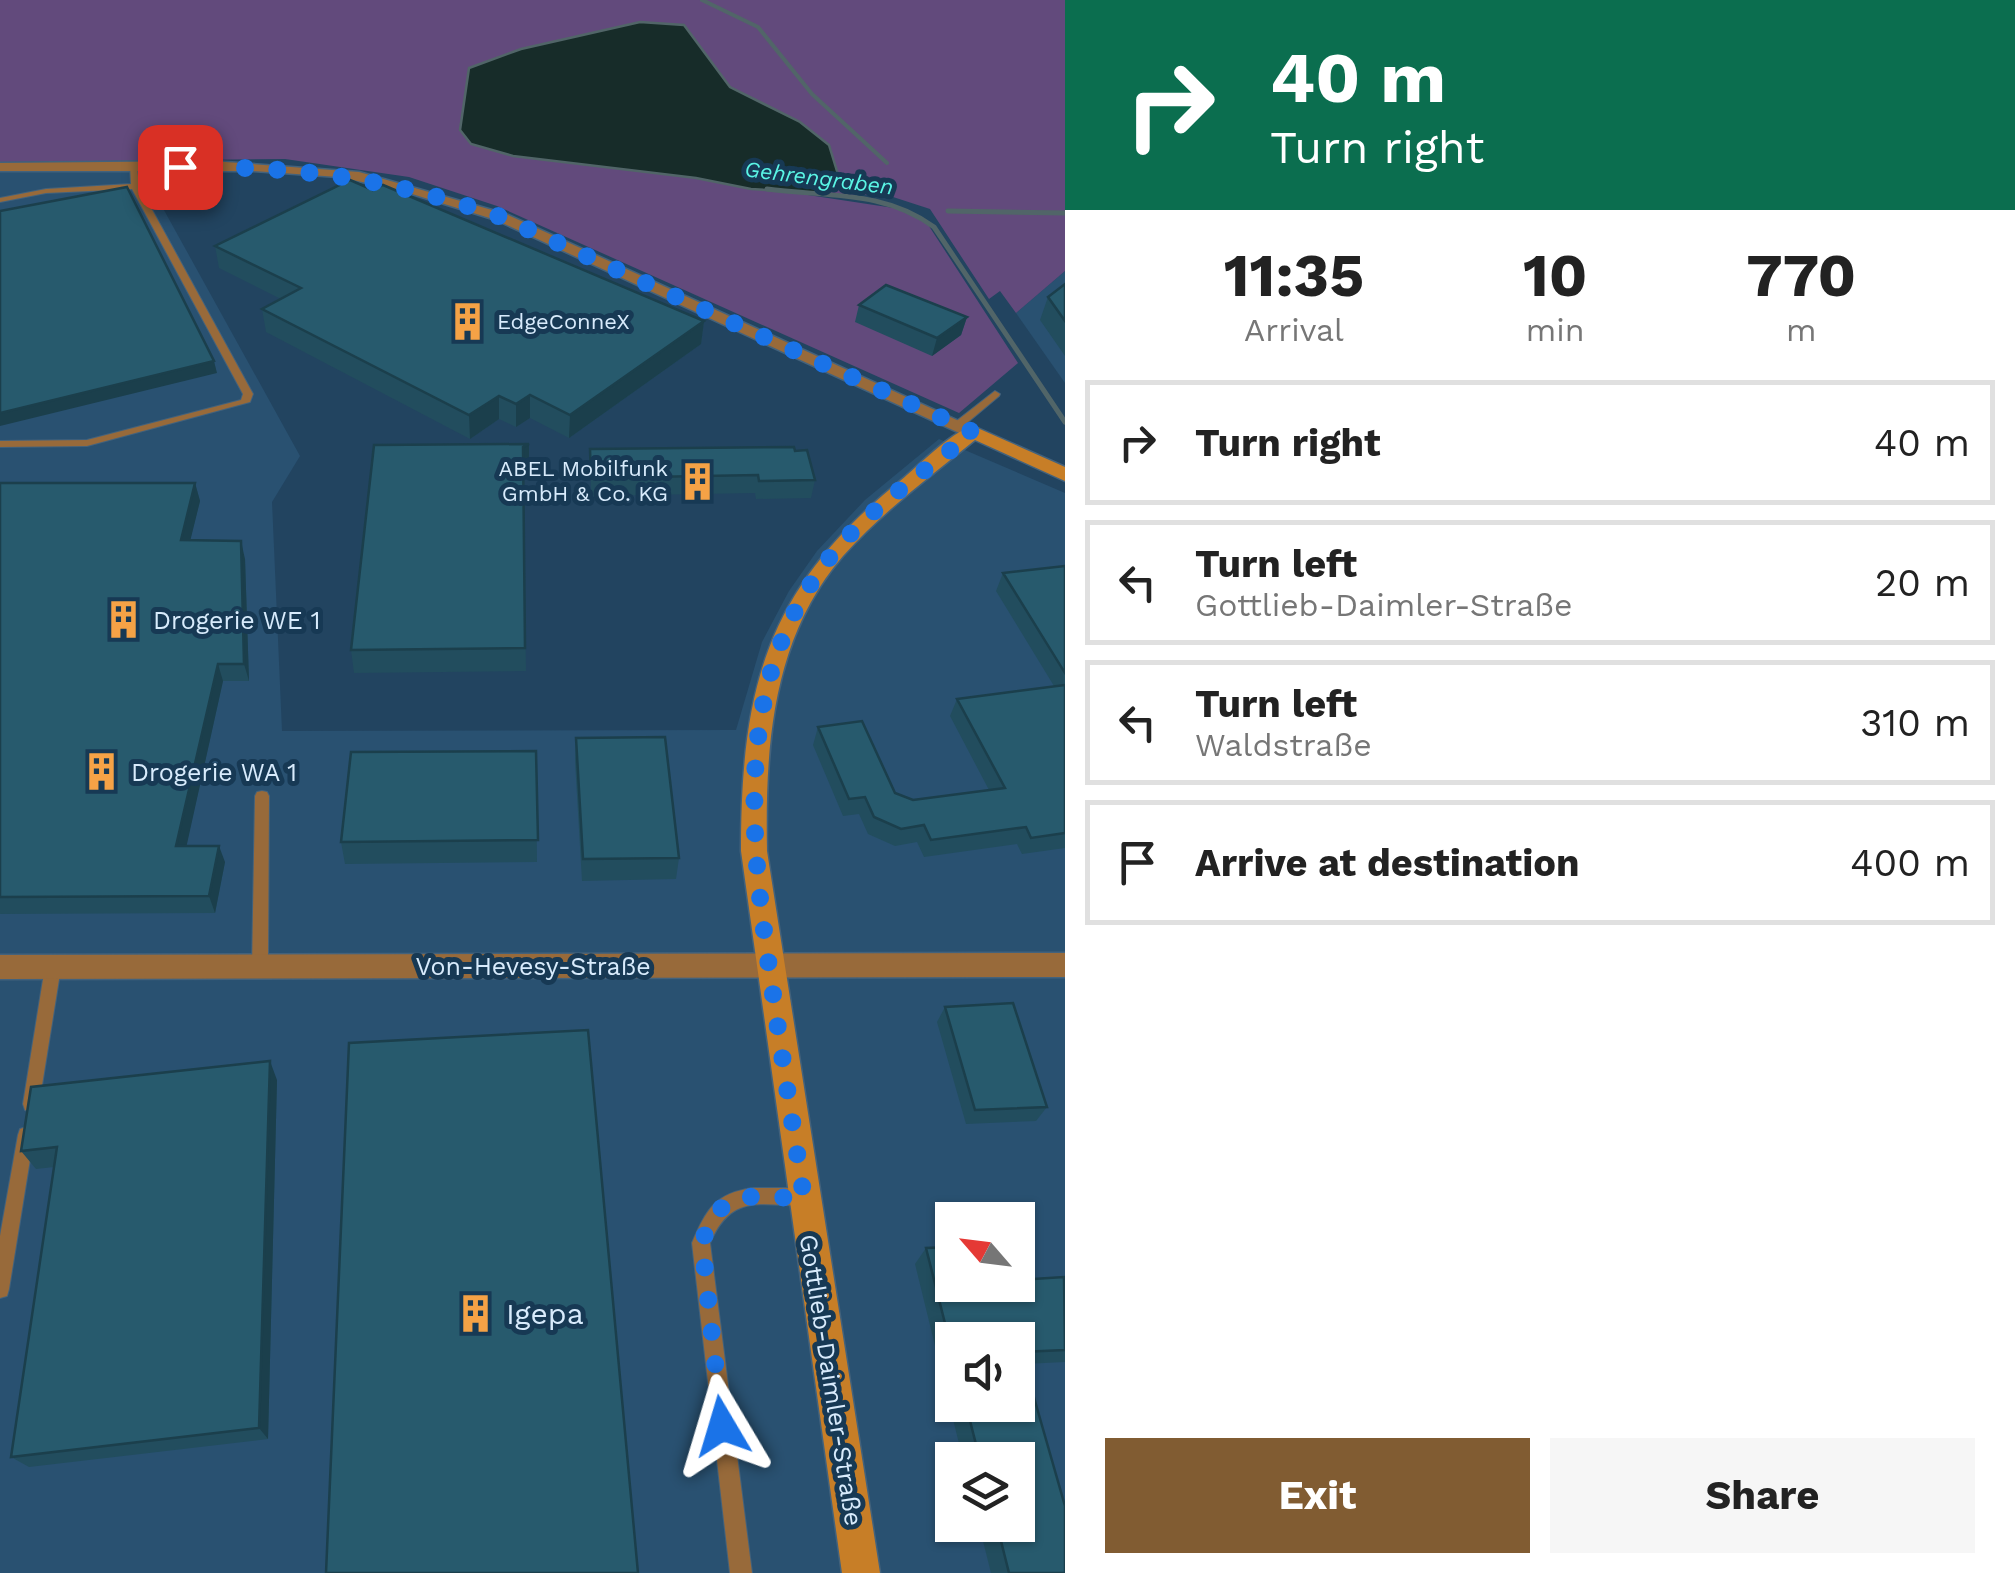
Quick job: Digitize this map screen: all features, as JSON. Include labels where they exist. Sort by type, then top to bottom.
[{"type":"street","points":[[0,168],[134,176],[235,166],[341,174],[448,200],[501,217],[1065,475]]},
{"type":"street","name":"Gottlieb-Daimler-Straße","points":[[861,1573],[768,963],[754,851],[752,775],[758,726],[776,656],[805,592],[832,556],[872,515],[966,428]]},
{"type":"street","name":"Von-Hevesy-Straße","points":[[0,966],[1065,965]]},
{"type":"lane","points":[[90,200],[134,176]]},
{"type":"lane","points":[[0,200],[134,176]]},
{"type":"lane","points":[[0,444],[87,443],[245,402],[248,394],[134,176]]},
{"type":"lane","points":[[966,428],[996,394]]},
{"type":"lane","points":[[260,967],[262,796]]},
{"type":"lane","points":[[0,1288],[53,966]]},
{"type":"lane","points":[[741,1573],[702,1243],[711,1214],[735,1198],[804,1198]]},
{"type":"shaded area","points":[[0,0],[1065,0],[1065,271],[1016,313],[1000,291],[989,299],[930,209],[890,196],[814,193],[840,181],[800,122],[730,87],[684,25],[640,22],[616,30],[513,156],[656,172],[907,210],[927,223],[1018,363],[959,413],[497,206],[409,177],[285,159],[0,162]]},
{"type":"shaded area","points":[[181,158],[188,161],[144,174],[300,456],[272,502],[282,731],[736,730],[762,642],[789,591],[817,551],[865,500],[939,439],[1065,493],[1065,1573],[0,1573],[0,162]]},
{"type":"shaded area","points":[[1065,271],[1065,383],[1016,313]]},
{"type":"water","points":[[640,22],[684,25],[730,87],[800,122],[829,145],[840,181],[814,193],[751,189],[696,178],[513,156],[471,144],[460,130],[469,68],[521,49]]},
{"type":"building","name":"EdgeConneX","points":[[350,180],[373,190],[383,185],[704,321],[570,415],[530,395],[516,404],[499,396],[469,415],[262,309],[301,288],[215,246]]},
{"type":"building","points":[[127,187],[214,361],[0,413],[0,211]]},
{"type":"building","points":[[1065,284],[1065,321],[1048,297]]},
{"type":"building","points":[[886,285],[967,317],[937,338],[859,305]]},
{"type":"building","points":[[529,444],[523,447],[525,648],[351,650],[374,445]]},
{"type":"building","points":[[794,447],[795,451],[807,450],[815,480],[759,481],[758,475],[591,478],[590,449]]},
{"type":"building","points":[[0,483],[195,483],[181,540],[241,541],[244,664],[218,664],[176,846],[219,846],[209,896],[0,897]]},
{"type":"building","points":[[1065,566],[1065,673],[1003,573]]},
{"type":"building","points":[[1065,685],[1065,833],[1031,838],[1026,827],[931,840],[924,825],[901,829],[874,817],[865,797],[849,799],[818,727],[862,721],[895,793],[913,800],[1005,788],[957,699]]},
{"type":"building","points":[[665,737],[679,858],[583,859],[576,738]]},
{"type":"building","points":[[536,751],[538,840],[341,842],[351,752]]},
{"type":"building","points":[[1013,1003],[1047,1107],[975,1110],[945,1007]]},
{"type":"building","name":"Igepa","points":[[588,1030],[638,1573],[326,1573],[349,1043]]},
{"type":"building","points":[[270,1061],[259,1428],[11,1457],[57,1147],[21,1151],[31,1087]]},
{"type":"building","points":[[926,1248],[935,1248],[935,1284]]},
{"type":"building","points":[[1064,1277],[1065,1350],[1035,1351],[1035,1322],[945,1322],[940,1302],[1035,1302],[1035,1279]]},
{"type":"building","points":[[1035,1401],[1065,1506],[1065,1573],[1009,1573],[1001,1542],[1035,1542],[1035,1442],[975,1442],[970,1422],[1035,1422]]},
{"type":"waterway","points":[[702,0],[758,27],[812,94],[887,163]]},
{"type":"waterway","name":"Gehrengraben","points":[[767,189],[875,201],[915,215],[934,227],[1065,422]]},
{"type":"waterway","points":[[948,211],[1065,213]]},
{"type":"place","name":"EdgeConneX","points":[[467,321]]},
{"type":"place","name":"ABEL Mobilfunk GmbH & Co. KG","points":[[698,481]]},
{"type":"place","name":"Drogerie WE 1","points":[[123,620]]},
{"type":"place","name":"Drogerie WA 1","points":[[101,772]]},
{"type":"place","name":"Igepa","points":[[476,1313]]},
{"type":"route","points":[[180,167],[235,166],[341,174],[385,182],[501,217],[973,432],[872,515],[832,556],[805,592],[770,671],[752,775],[754,851],[804,1198],[735,1198],[711,1214],[702,1243],[722,1426]]}]
